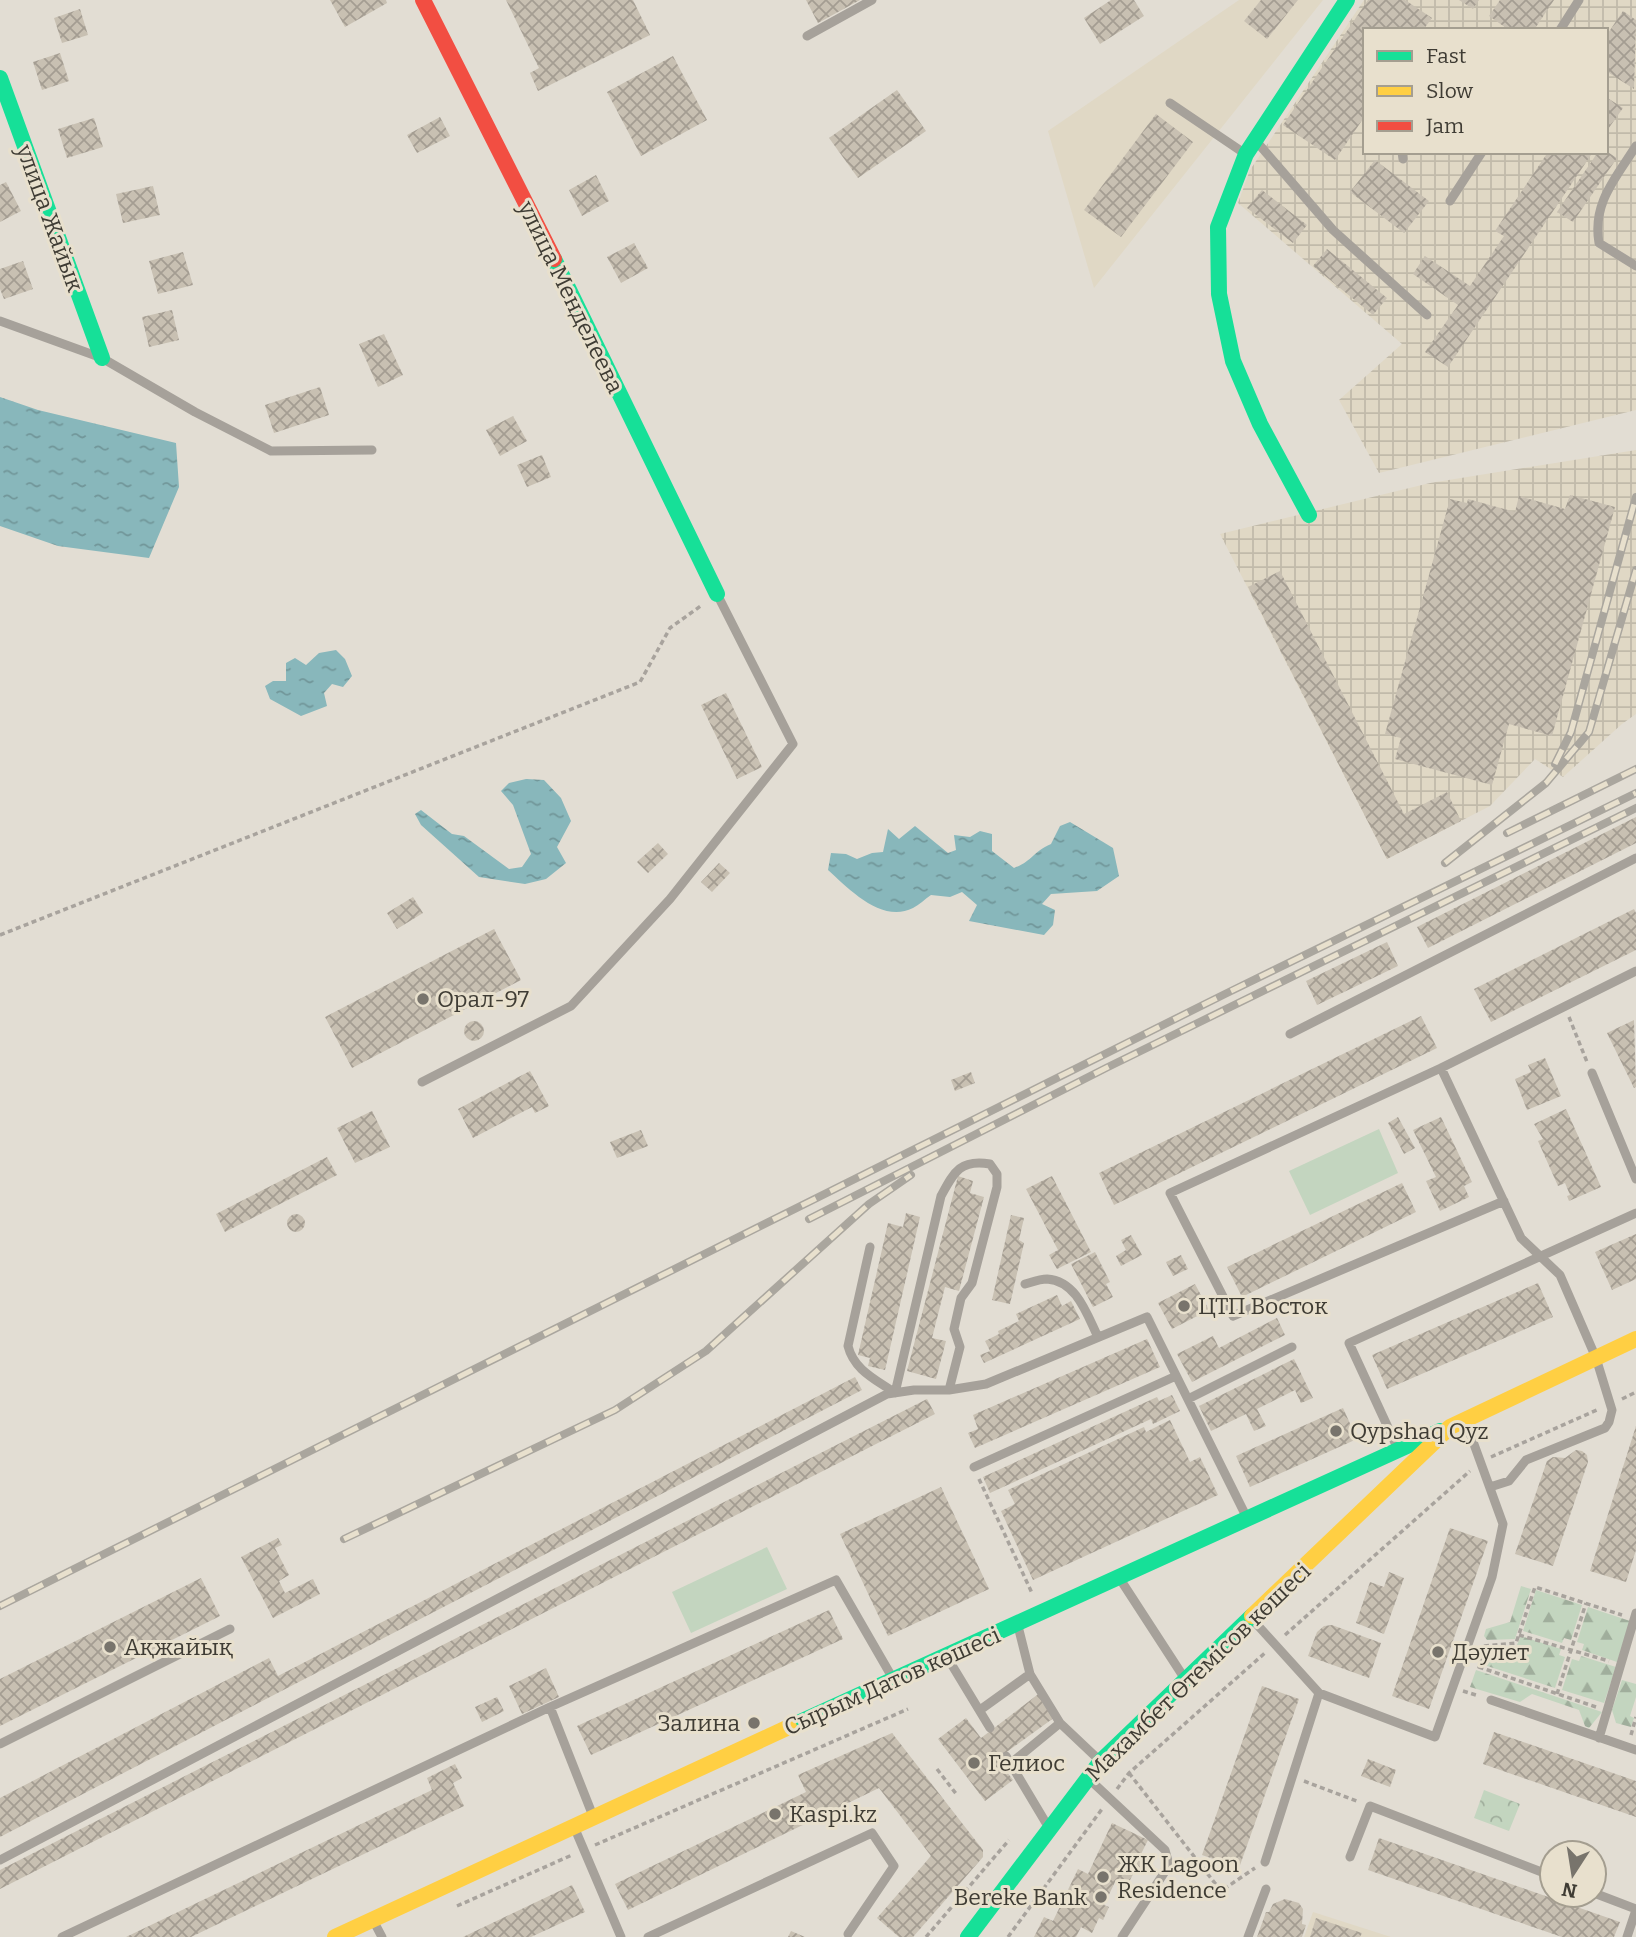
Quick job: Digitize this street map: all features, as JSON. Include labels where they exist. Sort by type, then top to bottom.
[{"type":"main road","name":"улица Менделеева","points":[[423,0],[555,261],[717,594]]},
{"type":"main road","points":[[1309,516],[1260,424],[1233,361],[1219,294],[1218,227],[1246,154],[1347,0]]},
{"type":"main road","name":"улица Жайык","points":[[0,78],[102,358]]},
{"type":"main road","name":"Сырым Датов көшесі","points":[[335,1937],[1636,1339]]},
{"type":"main road","name":"Махамбет Өтемісов көшесі","points":[[968,1937],[1101,1761],[1458,1423]]},
{"type":"lane","points":[[807,36],[872,0]]},
{"type":"lane","points":[[1561,28],[1579,0]]},
{"type":"lane","points":[[1170,103],[1246,154]]},
{"type":"lane","points":[[1255,140],[1333,230],[1427,315]]},
{"type":"lane","points":[[1636,146],[1602,201],[1596,226],[1599,243],[1636,266]]},
{"type":"lane","points":[[1450,201],[1481,154]]},
{"type":"lane","points":[[0,321],[102,358],[195,412],[271,451],[372,450]]},
{"type":"lane","points":[[422,1082],[571,1006],[670,899],[793,744],[717,594]]},
{"type":"lane","points":[[1290,1034],[1635,860]]},
{"type":"lane","points":[[1504,1201],[1233,1316],[1170,1193],[1441,1068],[1636,971]]},
{"type":"lane","points":[[1441,1068],[1521,1238],[1560,1275],[1596,1358],[1612,1410],[1605,1428],[1526,1460],[1508,1481],[1490,1487]]},
{"type":"lane","points":[[1592,1073],[1636,1179]]},
{"type":"lane","points":[[895,1393],[942,1196],[953,1174],[966,1164],[978,1162],[990,1164],[997,1174],[997,1186],[972,1283],[961,1298],[954,1329],[960,1347],[949,1390]]},
{"type":"lane","points":[[1399,1450],[1349,1343],[1636,1213]]},
{"type":"lane","points":[[870,1247],[848,1346],[852,1360],[861,1370],[895,1393]]},
{"type":"lane","points":[[1025,1284],[1046,1279],[1061,1282],[1075,1293],[1098,1337]]},
{"type":"lane","points":[[0,1860],[887,1394],[914,1390],[949,1390],[986,1384],[1147,1317],[1248,1519]]},
{"type":"lane","points":[[1188,1399],[1292,1347]]},
{"type":"lane","points":[[974,1467],[1176,1376]]},
{"type":"lane","points":[[1251,1618],[1319,1693],[1435,1737],[1492,1577],[1503,1524],[1481,1461],[1458,1423]]},
{"type":"lane","points":[[1120,1578],[1185,1681]]},
{"type":"lane","points":[[62,1937],[550,1707],[836,1580],[893,1679]]},
{"type":"lane","points":[[1600,1738],[1635,1616]]},
{"type":"lane","points":[[1017,1625],[1030,1674],[1060,1723],[1101,1761]]},
{"type":"lane","points":[[0,1744],[230,1629]]},
{"type":"lane","points":[[946,1655],[990,1728]]},
{"type":"lane","points":[[980,1710],[1030,1674]]},
{"type":"lane","points":[[1265,1862],[1319,1693]]},
{"type":"lane","points":[[1491,1700],[1632,1749]]},
{"type":"lane","points":[[550,1707],[594,1818]]},
{"type":"lane","points":[[1049,1827],[1008,1760],[1060,1723]]},
{"type":"lane","points":[[1087,1778],[1165,1850],[1168,1861],[1164,1873],[1122,1937]]},
{"type":"lane","points":[[1350,1857],[1370,1806],[1538,1871]]},
{"type":"lane","points":[[575,1827],[621,1937]]},
{"type":"lane","points":[[648,1937],[872,1833],[894,1866],[848,1936]]},
{"type":"lane","points":[[1248,1937],[1266,1889]]},
{"type":"lane","points":[[1608,1899],[1636,1910],[1627,1937]]},
{"type":"lane","points":[[373,1919],[382,1937]]},
{"type":"path","points":[[0,935],[640,682],[670,628],[717,594]]},
{"type":"path","points":[[1565,1007],[1592,1073]]},
{"type":"path","points":[[1008,1937],[1129,1773],[1481,1461],[1636,1392]]},
{"type":"path","points":[[974,1467],[1041,1614]]},
{"type":"path","points":[[1607,1711],[1479,1667],[1485,1646],[1516,1643],[1535,1587],[1635,1616]]},
{"type":"path","points":[[1557,1694],[1586,1602]]},
{"type":"path","points":[[1519,1635],[1621,1665]]},
{"type":"path","points":[[1452,1688],[1491,1700]]},
{"type":"path","points":[[448,1910],[908,1709]]},
{"type":"path","points":[[1632,1749],[1636,1717]]},
{"type":"path","points":[[937,1769],[957,1796]]},
{"type":"path","points":[[1129,1773],[1221,1891],[1265,1862]]},
{"type":"path","points":[[1293,1776],[1370,1806]]},
{"type":"path","points":[[926,1937],[1011,1838]]},
{"type":"shaded area","points":[[1239,0],[1323,0],[1094,288],[1048,131]]},
{"type":"shaded area","points":[[1364,0],[1636,0],[1636,410],[1379,473],[1339,400],[1402,344],[1238,203],[1250,170]]},
{"type":"shaded area","points":[[1636,450],[1636,714],[1563,777],[1535,759],[1490,806],[1387,859],[1220,534],[1430,483]]},
{"type":"shaded area","points":[[1313,1912],[1391,1937],[1304,1937]]},
{"type":"green space","points":[[1379,1129],[1398,1173],[1310,1215],[1289,1171]]},
{"type":"green space","points":[[767,1547],[787,1589],[691,1633],[672,1592]]},
{"type":"green space","points":[[1521,1586],[1531,1589],[1515,1639],[1487,1640],[1484,1636],[1486,1629],[1510,1622]]},
{"type":"green space","points":[[1536,1590],[1582,1605],[1571,1640],[1564,1638],[1562,1643],[1523,1631]]},
{"type":"green space","points":[[1588,1607],[1630,1621],[1617,1662],[1582,1650],[1584,1644],[1577,1642]]},
{"type":"green space","points":[[1521,1636],[1561,1649],[1559,1655],[1565,1657],[1555,1688],[1484,1665],[1489,1649],[1516,1647]]},
{"type":"green space","points":[[1581,1656],[1616,1667],[1604,1703],[1562,1690],[1572,1659],[1579,1661]]},
{"type":"green space","points":[[1476,1670],[1602,1712],[1589,1728],[1585,1726],[1579,1710],[1532,1694],[1520,1702],[1470,1687]]},
{"type":"green space","points":[[1622,1680],[1636,1684],[1636,1697],[1630,1716],[1634,1718],[1631,1727],[1616,1723],[1612,1710]]},
{"type":"green space","points":[[1484,1790],[1520,1804],[1509,1831],[1474,1818]]},
{"type":"water","points":[[0,397],[38,410],[176,443],[179,487],[149,558],[58,546],[0,526]]},
{"type":"water","points":[[336,650],[345,659],[352,676],[343,687],[332,684],[324,693],[327,706],[301,716],[270,699],[265,686],[273,681],[286,681],[286,663],[295,658],[306,665],[319,653]]},
{"type":"water","points":[[526,779],[544,780],[561,798],[571,821],[557,847],[566,863],[546,879],[525,884],[479,877],[421,825],[415,814],[421,810],[452,834],[464,836],[509,869],[522,867],[531,854],[513,805],[501,791],[509,783]]},
{"type":"water","points":[[1070,822],[1113,848],[1119,876],[1097,891],[1051,894],[1042,904],[1055,910],[1053,925],[1044,935],[969,921],[977,905],[962,892],[950,897],[931,895],[915,907],[901,912],[878,908],[856,895],[828,870],[831,853],[846,854],[857,859],[883,852],[888,829],[899,839],[915,826],[948,853],[956,850],[954,835],[970,837],[980,831],[992,834],[992,851],[1014,868],[1051,844],[1060,826]]},
{"type":"building","points":[[330,0],[386,0],[387,3],[345,27]]},
{"type":"building","points":[[506,0],[633,0],[650,35],[538,91],[530,73],[539,68]]},
{"type":"building","points":[[806,0],[860,0],[818,23]]},
{"type":"building","points":[[1111,0],[1134,0],[1144,16],[1100,44],[1084,18]]},
{"type":"building","points":[[1261,0],[1298,0],[1267,39],[1244,21]]},
{"type":"building","points":[[1368,0],[1405,0],[1432,18],[1424,28],[1363,28],[1363,119],[1335,160],[1283,125]]},
{"type":"building","points":[[1459,0],[1479,0],[1473,9]]},
{"type":"building","points":[[1500,0],[1554,0],[1535,28],[1506,28],[1489,16]]},
{"type":"building","points":[[80,9],[88,35],[62,43],[54,18]]},
{"type":"building","points":[[1623,11],[1636,20],[1634,89],[1608,72],[1608,33]]},
{"type":"building","points":[[60,53],[69,81],[42,90],[33,62]]},
{"type":"building","points":[[673,56],[707,120],[641,156],[607,92]]},
{"type":"building","points":[[897,90],[926,131],[858,178],[829,138]]},
{"type":"building","points":[[1608,98],[1623,108],[1608,129]]},
{"type":"building","points":[[1156,114],[1193,142],[1121,237],[1084,210]]},
{"type":"building","points":[[440,117],[450,136],[417,153],[407,135]]},
{"type":"building","points":[[94,118],[103,147],[67,158],[58,129]]},
{"type":"building","points":[[1608,152],[1617,158],[1573,222],[1557,212],[1597,154]]},
{"type":"building","points":[[1547,154],[1592,154],[1448,367],[1425,352],[1458,305],[1413,274],[1425,256],[1470,286],[1504,236],[1495,231]]},
{"type":"building","points":[[1375,160],[1429,201],[1404,233],[1350,192]]},
{"type":"building","points":[[596,175],[609,201],[582,216],[569,190]]},
{"type":"building","points":[[6,182],[21,211],[0,222],[0,185]]},
{"type":"building","points":[[153,186],[160,215],[123,223],[116,194]]},
{"type":"building","points":[[1262,190],[1307,225],[1293,243],[1247,208]]},
{"type":"building","points":[[634,243],[648,268],[621,283],[607,257]]},
{"type":"building","points":[[1327,249],[1387,298],[1373,315],[1313,266]]},
{"type":"building","points":[[183,252],[193,285],[158,294],[149,261]]},
{"type":"building","points":[[23,261],[33,289],[4,299],[0,289],[0,269]]},
{"type":"building","points":[[172,310],[179,340],[149,347],[142,317]]},
{"type":"building","points":[[384,334],[403,375],[378,387],[359,344]]},
{"type":"building","points":[[320,387],[329,415],[274,433],[265,405]]},
{"type":"building","points":[[513,416],[527,441],[500,456],[486,430]]},
{"type":"building","points":[[542,455],[551,477],[527,487],[517,465]]},
{"type":"building","points":[[1570,495],[1615,507],[1552,736],[1509,724],[1492,785],[1395,759],[1401,738],[1385,734],[1450,499],[1467,503],[1468,499],[1515,512],[1519,496],[1565,509]]},
{"type":"building","points":[[1280,571],[1404,814],[1447,792],[1461,821],[1387,859],[1248,587]]},
{"type":"building","points":[[726,693],[762,767],[737,779],[701,705]]},
{"type":"building","points":[[1636,817],[1636,843],[1428,948],[1417,927]]},
{"type":"building","points":[[658,843],[668,854],[648,873],[637,862]]},
{"type":"building","points":[[719,863],[730,873],[712,892],[701,882]]},
{"type":"building","points":[[413,897],[423,913],[397,929],[387,913]]},
{"type":"building","points":[[1634,909],[1636,950],[1491,1022],[1474,989]]},
{"type":"building","name":"Орал-97","points":[[494,929],[521,980],[352,1068],[325,1017]]},
{"type":"building","points":[[1387,942],[1398,966],[1317,1005],[1306,981]]},
{"type":"building","points":[[1421,1016],[1437,1048],[1114,1205],[1099,1173]]},
{"type":"building","points":[[1634,1020],[1636,1087],[1634,1088],[1607,1033]]},
{"type":"building","points":[[474,1021],[481,1024],[484,1031],[481,1038],[474,1041],[467,1038],[464,1031],[467,1024]]},
{"type":"building","points":[[1545,1058],[1561,1096],[1527,1110],[1515,1079],[1531,1072],[1528,1065]]},
{"type":"building","points":[[530,1071],[549,1106],[535,1113],[532,1107],[473,1138],[458,1109]]},
{"type":"building","points":[[971,1072],[975,1083],[955,1091],[951,1080]]},
{"type":"building","points":[[1566,1109],[1601,1187],[1569,1201],[1567,1196],[1570,1195],[1565,1183],[1558,1186],[1538,1141],[1543,1139],[1534,1124]]},
{"type":"building","points":[[372,1111],[390,1147],[355,1163],[337,1128]]},
{"type":"building","points":[[1398,1117],[1415,1148],[1404,1154],[1388,1123]]},
{"type":"building","points":[[1441,1117],[1472,1182],[1464,1186],[1469,1197],[1440,1211],[1426,1181],[1436,1177],[1413,1130]]},
{"type":"building","points":[[641,1130],[648,1146],[617,1158],[610,1142]]},
{"type":"building","points":[[327,1157],[337,1175],[225,1232],[216,1214]]},
{"type":"building","points":[[958,1176],[973,1181],[970,1193],[984,1197],[959,1291],[945,1287],[932,1338],[946,1341],[936,1379],[907,1371]]},
{"type":"building","points":[[1052,1176],[1091,1252],[1057,1269],[1049,1255],[1058,1250],[1026,1189]]},
{"type":"building","points":[[1402,1183],[1416,1212],[1242,1297],[1227,1267]]},
{"type":"building","points":[[906,1213],[920,1217],[885,1370],[868,1366],[870,1358],[858,1355],[888,1223],[903,1227]]},
{"type":"building","points":[[292,1214],[300,1214],[305,1223],[303,1230],[292,1232],[287,1227],[287,1219]]},
{"type":"building","points":[[1011,1215],[1024,1218],[1019,1240],[1024,1243],[1010,1304],[992,1300]]},
{"type":"building","points":[[1636,1234],[1636,1279],[1612,1290],[1595,1252]]},
{"type":"building","points":[[1131,1235],[1142,1255],[1121,1266],[1116,1256],[1126,1250],[1121,1240]]},
{"type":"building","points":[[1095,1252],[1110,1282],[1106,1284],[1113,1297],[1093,1307],[1071,1264]]},
{"type":"building","points":[[1181,1255],[1188,1269],[1173,1276],[1166,1262]]},
{"type":"building","points":[[1538,1283],[1553,1317],[1387,1389],[1372,1355]]},
{"type":"building","name":"ЦТП Восток","points":[[1195,1284],[1209,1310],[1172,1329],[1158,1303]]},
{"type":"building","points":[[1057,1295],[1062,1306],[1071,1301],[1080,1319],[984,1363],[980,1355],[990,1351],[985,1341],[1019,1321],[1016,1314]]},
{"type":"building","points":[[1277,1318],[1285,1335],[1192,1382],[1177,1354],[1213,1336],[1219,1348]]},
{"type":"building","points":[[1147,1339],[1160,1367],[975,1448],[968,1433],[978,1429],[973,1415]]},
{"type":"building","points":[[1294,1359],[1313,1398],[1301,1403],[1295,1390],[1257,1409],[1266,1426],[1254,1431],[1246,1414],[1211,1431],[1199,1406]]},
{"type":"building","points":[[855,1377],[862,1390],[0,1837],[0,1798],[269,1658],[278,1676]]},
{"type":"building","points":[[1172,1395],[1180,1411],[1153,1424],[1151,1419],[990,1493],[983,1477],[1157,1397],[1159,1401]]},
{"type":"building","points":[[927,1399],[935,1414],[0,1889],[0,1870]]},
{"type":"building","points":[[1343,1408],[1357,1439],[1250,1487],[1236,1456]]},
{"type":"building","points":[[1170,1420],[1190,1462],[1200,1457],[1218,1495],[1033,1580],[1001,1511],[1015,1504],[1008,1490],[1144,1427],[1146,1432]]},
{"type":"building","points":[[1636,1426],[1636,1550],[1626,1582],[1590,1571]]},
{"type":"building","points":[[1576,1450],[1587,1455],[1588,1462],[1553,1566],[1515,1554],[1547,1461],[1553,1457],[1565,1458]]},
{"type":"building","points":[[941,1487],[989,1589],[888,1636],[840,1534]]},
{"type":"building","points":[[1450,1528],[1488,1541],[1429,1709],[1392,1696]]},
{"type":"building","points":[[278,1538],[282,1545],[275,1548],[289,1575],[279,1581],[285,1593],[313,1579],[320,1594],[273,1618],[241,1557]]},
{"type":"building","points":[[1389,1572],[1404,1578],[1384,1634],[1356,1623],[1370,1582],[1384,1587]]},
{"type":"building","name":"Ақжайық","points":[[201,1578],[220,1616],[0,1726],[0,1679]]},
{"type":"building","points":[[829,1610],[843,1639],[591,1755],[577,1726]]},
{"type":"building","points":[[1332,1625],[1381,1643],[1369,1678],[1308,1656],[1317,1632],[1324,1626]]},
{"type":"building","points":[[546,1668],[559,1697],[522,1714],[509,1686]]},
{"type":"building","points":[[1262,1686],[1299,1699],[1239,1868],[1202,1855]]},
{"type":"building","points":[[1041,1692],[1055,1717],[997,1759],[1013,1780],[985,1801],[938,1739],[966,1718],[981,1738]]},
{"type":"building","points":[[497,1697],[504,1711],[482,1722],[475,1707]]},
{"type":"building","points":[[1494,1732],[1636,1781],[1636,1817],[1483,1764]]},
{"type":"building","points":[[892,1733],[983,1850],[983,1857],[913,1937],[899,1937],[877,1918],[931,1856],[879,1788],[628,1910],[615,1884],[806,1792],[798,1775]]},
{"type":"building","points":[[1368,1759],[1396,1770],[1390,1787],[1361,1776]]},
{"type":"building","points":[[455,1764],[462,1778],[453,1783],[464,1806],[191,1937],[126,1937],[432,1790],[427,1778]]},
{"type":"building","name":"ЖК Lagoon Residence","points":[[1112,1823],[1148,1840],[1138,1860],[1142,1862],[1137,1873],[1134,1872],[1127,1886],[1116,1880],[1104,1905],[1109,1907],[1103,1920],[1099,1918],[1092,1933],[1081,1927],[1076,1937],[1034,1937],[1044,1917],[1053,1921],[1078,1869],[1088,1874]]},
{"type":"building","points":[[1379,1838],[1538,1893],[1538,1909],[1583,1909],[1620,1922],[1614,1937],[1562,1937],[1368,1870]]},
{"type":"building","points":[[572,1885],[585,1912],[531,1937],[463,1937]]},
{"type":"building","points":[[1285,1899],[1299,1903],[1303,1909],[1302,1924],[1306,1925],[1302,1937],[1257,1937],[1266,1912],[1269,1912],[1273,1904]]},
{"type":"building","points":[[1316,1918],[1362,1933],[1360,1937],[1310,1937]]},
{"type":"building","points":[[791,1931],[805,1937],[788,1937]]},
{"type":"railway","points":[[1555,764],[1571,732],[1636,497]]},
{"type":"railway","points":[[1445,863],[1546,783],[1589,732],[1636,570]]},
{"type":"railway","points":[[1507,833],[1636,769]]},
{"type":"railway","points":[[0,1606],[1225,994],[1636,793]]},
{"type":"railway","points":[[809,1219],[1108,1067],[1636,808]]},
{"type":"railway","points":[[344,1539],[615,1410],[706,1351],[869,1204],[911,1175]]},
{"type":"traffic: fast","points":[[1309,515],[1260,424],[1233,361],[1219,294],[1218,227],[1246,154],[1347,0]]},
{"type":"traffic: fast","points":[[0,78],[102,358]]},
{"type":"traffic: fast","points":[[554,259],[717,594]]},
{"type":"traffic: fast","points":[[789,1727],[1440,1431]]},
{"type":"traffic: fast","points":[[968,1937],[1101,1761],[1252,1616]]},
{"type":"traffic: slow","points":[[1252,1616],[1450,1427],[1636,1339]]},
{"type":"traffic: slow","points":[[335,1937],[789,1727]]},
{"type":"traffic: jam","points":[[423,0],[554,259]]},
{"type":"place","name":"Орал-97","points":[[423,999]]},
{"type":"place","name":"ЦТП Восток","points":[[1184,1306]]},
{"type":"place","name":"Qypshaq Qyz","points":[[1336,1431]]},
{"type":"place","name":"Ақжайық","points":[[110,1647]]},
{"type":"place","name":"Дәулет","points":[[1438,1652]]},
{"type":"place","name":"Залина","points":[[754,1723]]},
{"type":"place","name":"Гелиос","points":[[974,1763]]},
{"type":"place","name":"Kaspi.kz","points":[[775,1814]]},
{"type":"place","name":"ЖК Lagoon Residence","points":[[1103,1877]]},
{"type":"place","name":"Bereke Bank","points":[[1101,1897]]}]
